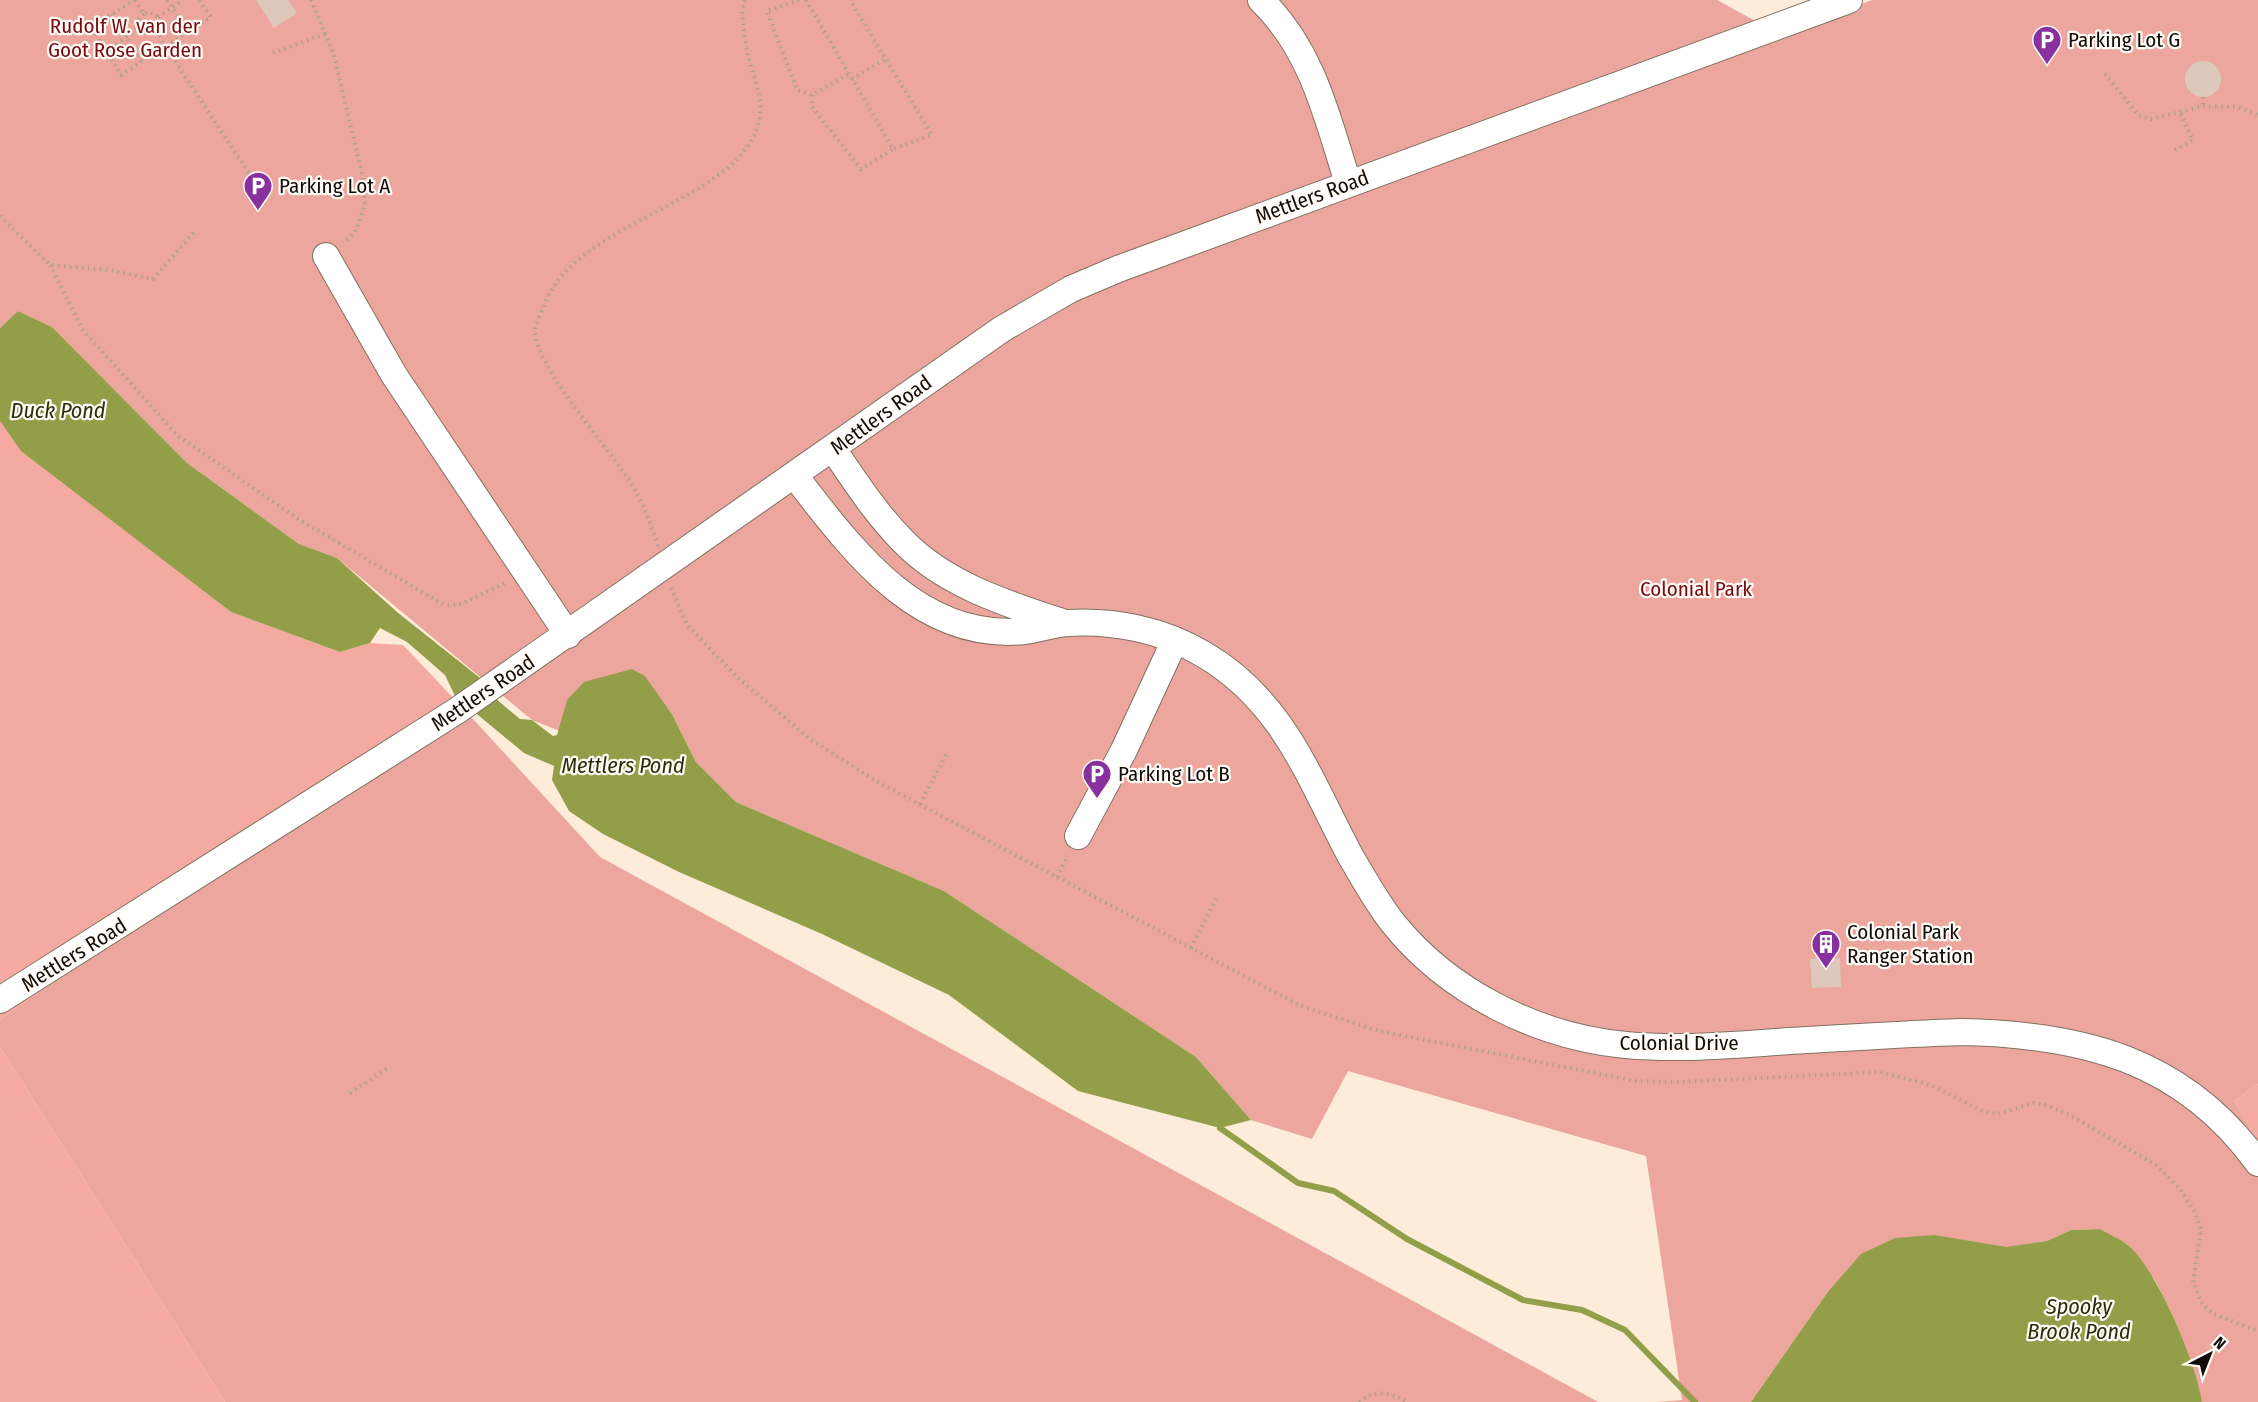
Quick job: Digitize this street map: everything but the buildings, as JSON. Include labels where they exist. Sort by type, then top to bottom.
[{"type":"street","points":[[1261,0],[1289,35],[1323,98],[1348,183]]},
{"type":"street","name":"Mettlers Road","points":[[0,1000],[458,710],[795,477],[1002,329],[1071,289],[1118,269],[1348,183],[1850,0]]},
{"type":"street","points":[[326,256],[394,375],[568,635]]},
{"type":"street","name":"Colonial Drive","points":[[833,449],[886,523],[904,543],[930,564],[984,593],[1065,623]]},
{"type":"street","name":"Colonial Drive","points":[[795,477],[854,552],[908,600],[936,616],[963,627],[992,631],[1024,631],[1065,623],[1129,626],[1175,640],[1230,670],[1256,694],[1279,721],[1351,855],[1393,923],[1420,952],[1457,983],[1514,1015],[1547,1028],[1596,1041],[1658,1047],[1960,1032],[2002,1033],[2069,1041],[2104,1050],[2164,1077],[2195,1098],[2223,1122],[2258,1163]]},
{"type":"street","points":[[1078,836],[1124,750],[1175,640]]},
{"type":"path","points":[[144,14],[135,0],[91,27],[121,75],[211,17],[199,0]]},
{"type":"path","points":[[167,0],[188,32]]},
{"type":"path","points":[[158,17],[183,0]]},
{"type":"path","points":[[311,0],[334,55],[360,163],[365,204],[355,233],[326,256]]},
{"type":"path","points":[[661,554],[640,499],[605,444],[550,371],[539,349],[534,330],[548,294],[566,268],[588,250],[728,169],[756,133],[760,119],[760,104],[742,15],[745,0]]},
{"type":"path","points":[[799,0],[767,11],[797,90],[812,95],[849,74]]},
{"type":"path","points":[[806,0],[893,150]]},
{"type":"path","points":[[812,95],[812,107],[861,169],[893,150],[932,135],[850,0]]},
{"type":"path","points":[[149,12],[158,17],[160,28],[156,32],[144,33],[140,28],[139,19],[149,12]]},
{"type":"path","points":[[111,14],[142,62]]},
{"type":"path","points":[[106,51],[140,28]]},
{"type":"path","points":[[156,32],[250,175]]},
{"type":"path","points":[[273,53],[325,34]]},
{"type":"path","points":[[852,79],[886,59]]},
{"type":"path","points":[[2105,74],[2138,115],[2151,119],[2203,106],[2238,107],[2258,115]]},
{"type":"path","points":[[2203,97],[2203,106]]},
{"type":"path","points":[[2175,150],[2193,140],[2180,113]]},
{"type":"path","points":[[0,216],[50,265],[83,330],[177,435],[295,518],[444,605],[461,604],[525,573]]},
{"type":"path","points":[[50,265],[109,270],[153,279],[194,232]]},
{"type":"path","points":[[668,579],[687,625],[737,677],[838,759],[1300,1006],[1345,1022],[1447,1046],[1636,1081],[1680,1082],[1880,1072],[1931,1085],[1982,1111],[1997,1114],[2034,1103],[2046,1105],[2068,1114],[2156,1165],[2179,1188],[2194,1210],[2201,1228],[2193,1283],[2202,1305],[2213,1314],[2258,1330]]},
{"type":"path","points":[[920,804],[946,755]]},
{"type":"path","points":[[1191,948],[1217,897]]},
{"type":"path","points":[[350,1093],[388,1068]]},
{"type":"path","points":[[1359,1402],[1366,1396],[1380,1392],[1396,1396],[1407,1402]]},
{"type":"green space","name":"Colonial Park","points":[[0,0],[1717,0],[1781,35],[1872,0],[2258,0],[2258,1084],[2234,1101],[2258,1141],[2258,1402],[2202,1402],[2173,1316],[2155,1280],[2127,1244],[2100,1229],[2071,1230],[2047,1241],[2006,1248],[1935,1235],[1827,1293],[1751,1402],[1657,1402],[1682,1400],[1646,1156],[1348,1071],[1312,1139],[1251,1120],[1196,1057],[944,891],[736,802],[696,762],[673,716],[567,700],[560,731],[532,720],[337,558],[299,544],[187,463],[52,327],[18,311],[0,328]]},
{"type":"green space","points":[[460,705],[600,857],[1598,1402],[225,1402],[0,1047],[0,1020],[259,834]]},
{"type":"shaded area","points":[[0,421],[22,451],[231,612],[340,652],[370,643],[403,645],[460,705],[259,834],[0,1020]]},
{"type":"shaded area","points":[[0,1047],[225,1402],[0,1402]]},
{"type":"shaded area","points":[[2258,1084],[2258,1141],[2234,1101]]},
{"type":"water","points":[[18,311],[52,327],[187,463],[299,544],[337,558],[397,612],[480,678],[496,699],[520,719],[532,720],[553,736],[557,735],[567,700],[584,682],[632,669],[645,676],[673,716],[696,762],[736,802],[944,891],[1196,1057],[1251,1120],[1220,1128],[1078,1091],[949,995],[822,934],[679,872],[603,834],[569,811],[552,780],[554,766],[524,753],[455,696],[445,675],[407,642],[380,628],[370,643],[340,652],[231,612],[21,451],[0,421],[0,328]]},
{"type":"water","name":"Spooky Brook Pond","points":[[2100,1229],[2128,1245],[2151,1275],[2184,1342],[2202,1402],[1751,1402],[1827,1293],[1861,1254],[1895,1238],[1935,1235],[2006,1247],[2047,1241],[2071,1230]]},
{"type":"waterway","points":[[1220,1128],[1298,1183],[1334,1191],[1407,1239],[1523,1300],[1582,1310],[1625,1330],[1695,1402]]},
{"type":"place","name":"Parking Lot G","points":[[2047,66]]},
{"type":"place","name":"Parking Lot A","points":[[258,212]]},
{"type":"place","name":"Parking Lot B","points":[[1097,800]]},
{"type":"place","name":"Colonial Park Ranger Station","points":[[1826,970]]},
{"type":"park label","name":"Rudolf W. van der Goot Rose Garden","points":[[125,38]]},
{"type":"water label","name":"Duck Pond","points":[[58,410]]},
{"type":"water label","name":"Mettlers Pond","points":[[623,765]]}]
